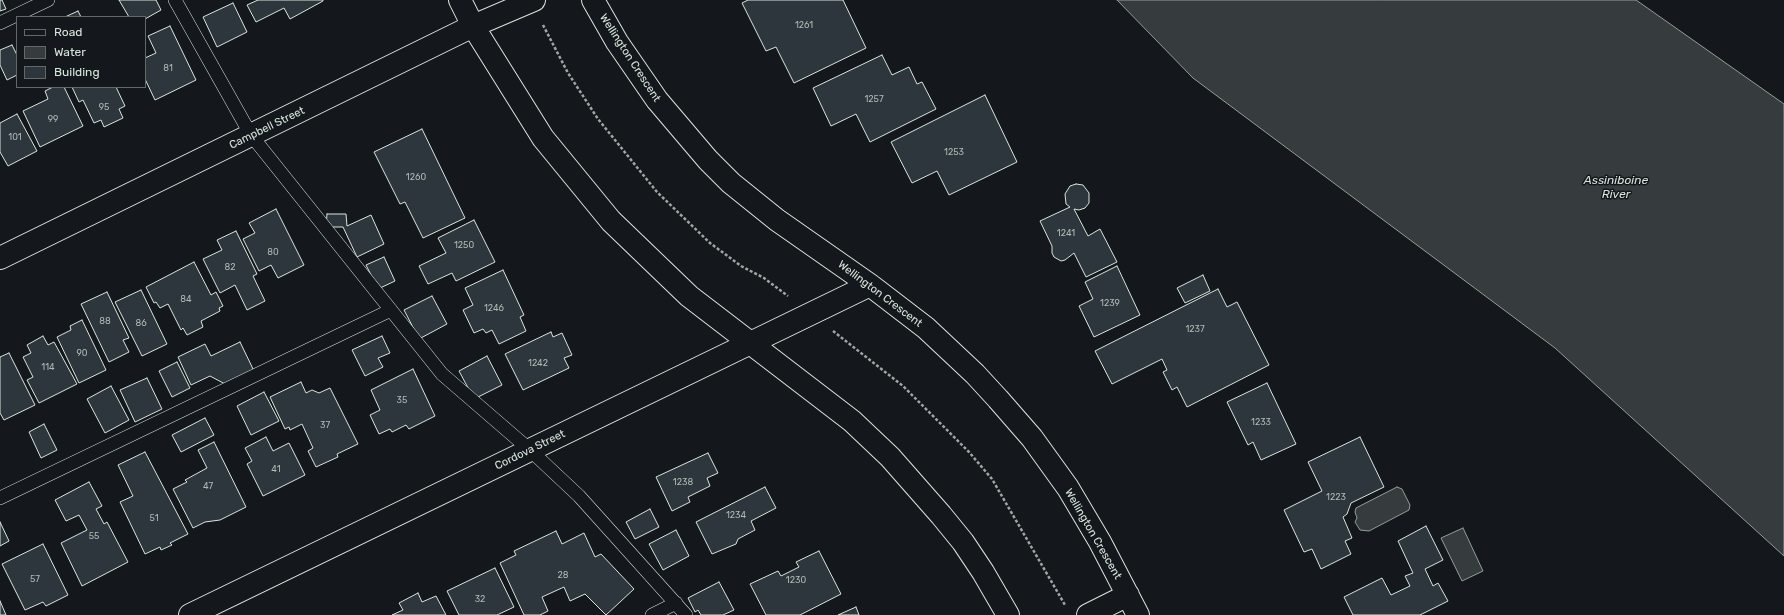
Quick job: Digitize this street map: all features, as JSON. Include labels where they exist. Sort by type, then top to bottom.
[{"type":"street","points":[[460,0],[473,26],[543,138],[611,221],[689,296],[852,421],[890,457],[941,514],[963,542],[983,572],[1008,615]]},
{"type":"street","name":"Campbell Street","points":[[0,258],[473,26],[534,0]]},
{"type":"street","name":"Wellington Crescent","points":[[593,0],[617,42],[643,82],[708,160],[731,183],[759,207],[870,285],[926,328],[947,347],[998,399],[1028,433],[1052,464],[1090,524],[1138,615]]},
{"type":"street","name":"Cordova Street","points":[[190,615],[870,285]]},
{"type":"street","points":[[1088,615],[1128,595]]},
{"type":"lane","points":[[0,23],[48,0]]},
{"type":"lane","points":[[175,0],[251,135],[442,374],[530,450],[579,496],[686,615]]},
{"type":"lane","points":[[0,498],[391,310]]},
{"type":"lane","points":[[652,615],[676,603]]},
{"type":"water","name":"Assiniboine River","points":[[1117,0],[1636,0],[1784,104],[1784,556],[1555,348],[1193,78]]},
{"type":"water","points":[[1397,487],[1402,489],[1410,505],[1409,510],[1369,531],[1360,530],[1355,522],[1357,518],[1355,512],[1356,508]]},
{"type":"water","points":[[1463,528],[1483,571],[1462,581],[1441,538]]},
{"type":"building","points":[[0,0],[2,0],[6,9],[0,11]]},
{"type":"building","points":[[119,0],[156,0],[161,10],[146,18],[146,16],[128,16]]},
{"type":"building","points":[[258,0],[323,1],[290,19],[284,8],[256,22],[247,5]]},
{"type":"building","points":[[748,0],[843,0],[866,48],[794,83],[776,47],[766,51],[742,3]]},
{"type":"building","points":[[233,3],[247,32],[217,47],[203,17]]},
{"type":"building","points":[[78,11],[80,16],[67,16]]},
{"type":"building","points":[[170,26],[196,80],[155,100],[146,81],[146,58],[156,53],[148,36]]},
{"type":"building","points":[[12,45],[16,53],[16,76],[7,80],[0,65],[0,50]]},
{"type":"building","points":[[882,55],[892,75],[909,67],[917,84],[922,82],[936,109],[870,142],[856,114],[831,126],[813,88]]},
{"type":"building","points":[[51,88],[64,88],[83,126],[40,147],[23,111],[48,99],[45,91]]},
{"type":"building","points":[[72,88],[116,88],[125,106],[119,109],[123,118],[104,127],[101,120],[94,123],[83,100],[79,102]]},
{"type":"building","points":[[985,95],[1017,162],[949,195],[937,171],[912,183],[891,142]]},
{"type":"building","points":[[17,114],[37,151],[8,166],[0,152],[0,123]]},
{"type":"building","points":[[422,129],[465,218],[423,238],[405,202],[400,204],[374,152]]},
{"type":"building","points":[[1076,184],[1083,185],[1089,193],[1089,203],[1085,208],[1079,210],[1074,209],[1088,236],[1100,229],[1117,262],[1086,277],[1074,253],[1065,260],[1061,261],[1054,257],[1052,253],[1052,246],[1040,221],[1070,207],[1066,204],[1065,194],[1070,186]]},
{"type":"building","points":[[276,209],[304,265],[278,278],[271,265],[259,271],[243,239],[255,233],[249,223]]},
{"type":"building","points":[[327,214],[346,214],[347,226],[371,215],[384,244],[357,257],[343,227],[326,227]]},
{"type":"building","points":[[474,220],[495,262],[456,281],[452,273],[428,284],[419,266],[446,253],[438,238]]},
{"type":"building","points":[[236,231],[257,274],[253,276],[265,301],[247,310],[235,285],[220,293],[203,259],[222,250],[217,240]]},
{"type":"building","points":[[384,257],[395,281],[378,289],[366,265]]},
{"type":"building","points":[[194,262],[211,295],[216,292],[223,306],[219,308],[220,311],[201,321],[203,327],[187,335],[183,328],[181,330],[168,304],[160,308],[156,302],[154,303],[146,287]]},
{"type":"building","points":[[1117,266],[1140,315],[1094,337],[1079,306],[1093,299],[1085,282]]},
{"type":"building","points":[[503,270],[524,315],[520,317],[526,331],[499,344],[492,330],[486,333],[483,329],[474,333],[463,310],[473,305],[465,288]]},
{"type":"building","points":[[1203,275],[1210,291],[1185,303],[1177,288]]},
{"type":"building","points":[[1218,289],[1227,307],[1237,302],[1269,365],[1187,407],[1177,387],[1172,390],[1163,372],[1167,370],[1162,359],[1112,384],[1095,351]]},
{"type":"building","points":[[141,290],[167,344],[142,356],[115,302]]},
{"type":"building","points":[[107,292],[129,338],[123,340],[129,352],[109,362],[81,304]]},
{"type":"building","points":[[432,296],[447,324],[419,339],[404,310]]},
{"type":"building","points":[[82,320],[106,370],[79,383],[57,337],[71,330],[70,326]]},
{"type":"building","points":[[551,332],[553,337],[562,333],[572,355],[564,358],[569,368],[523,390],[505,354]]},
{"type":"building","points":[[43,336],[48,345],[54,342],[77,384],[39,403],[27,380],[33,377],[23,357],[31,353],[27,345]]},
{"type":"building","points":[[382,336],[390,353],[378,358],[383,367],[365,376],[352,350]]},
{"type":"building","points":[[240,342],[254,371],[225,384],[210,376],[191,385],[178,357],[205,344],[211,356]]},
{"type":"building","points":[[9,353],[35,405],[4,420],[0,413],[0,357]]},
{"type":"building","points":[[487,356],[502,385],[474,399],[459,371]]},
{"type":"building","points":[[177,362],[190,388],[172,397],[159,371]]},
{"type":"building","points":[[413,369],[435,416],[409,429],[406,425],[392,432],[390,429],[379,434],[370,415],[380,410],[371,390]]},
{"type":"building","points":[[147,378],[162,409],[135,422],[120,390]]},
{"type":"building","points":[[301,382],[306,393],[312,390],[319,393],[330,388],[358,444],[337,454],[338,457],[316,467],[308,451],[313,448],[302,424],[290,430],[289,427],[285,429],[270,397]]},
{"type":"building","points":[[1267,383],[1296,444],[1261,460],[1253,442],[1248,445],[1227,402]]},
{"type":"building","points":[[111,386],[129,420],[105,433],[87,399]]},
{"type":"building","points":[[264,392],[279,421],[251,435],[237,406]]},
{"type":"building","points":[[205,418],[214,435],[181,452],[172,435]]},
{"type":"building","points":[[44,424],[57,450],[41,458],[29,432]]},
{"type":"building","points":[[266,437],[273,451],[289,443],[305,475],[263,496],[247,464],[252,461],[245,448]]},
{"type":"building","points":[[1360,437],[1384,487],[1351,503],[1347,514],[1343,517],[1352,538],[1345,541],[1351,554],[1321,569],[1312,549],[1304,552],[1284,510],[1322,491],[1308,462]]},
{"type":"building","points":[[214,442],[246,507],[220,520],[205,522],[193,528],[173,489],[187,482],[185,480],[207,468],[198,450]]},
{"type":"building","points":[[145,452],[188,534],[170,543],[172,545],[161,550],[160,547],[145,554],[120,502],[133,496],[118,465]]},
{"type":"building","points":[[708,453],[718,473],[707,478],[710,486],[688,497],[690,502],[672,511],[656,477]]},
{"type":"building","points":[[89,482],[102,506],[96,509],[104,524],[107,522],[128,562],[82,586],[61,543],[87,530],[79,515],[66,521],[55,500]]},
{"type":"building","points":[[765,487],[776,508],[751,521],[755,530],[738,539],[736,544],[712,554],[696,522]]},
{"type":"building","points":[[650,509],[659,527],[635,539],[626,522]]},
{"type":"building","points":[[0,522],[9,541],[0,546]]},
{"type":"building","points":[[1426,526],[1443,560],[1425,569],[1433,586],[1438,583],[1448,601],[1420,615],[1353,615],[1344,597],[1382,578],[1391,595],[1410,586],[1405,576],[1413,573],[1398,541]]},
{"type":"building","points":[[676,530],[689,556],[663,570],[649,544]]},
{"type":"building","points":[[556,531],[562,544],[584,533],[595,557],[601,554],[634,589],[606,615],[585,594],[570,601],[564,587],[542,597],[548,611],[540,615],[524,615],[500,563],[516,555],[514,551]]},
{"type":"building","points":[[43,544],[68,595],[46,606],[43,602],[25,610],[2,564]]},
{"type":"building","points":[[819,551],[841,594],[800,615],[766,615],[750,584],[778,571],[781,576],[799,567],[796,562]]},
{"type":"building","points":[[495,568],[514,607],[497,615],[459,615],[447,591]]},
{"type":"building","points":[[719,582],[734,610],[723,615],[701,615],[698,610],[695,612],[688,598]]},
{"type":"building","points":[[418,593],[422,602],[436,596],[446,615],[392,615],[403,610],[399,603]]},
{"type":"building","points":[[0,601],[6,615],[0,615]]},
{"type":"building","points":[[856,607],[859,615],[838,615]]}]
